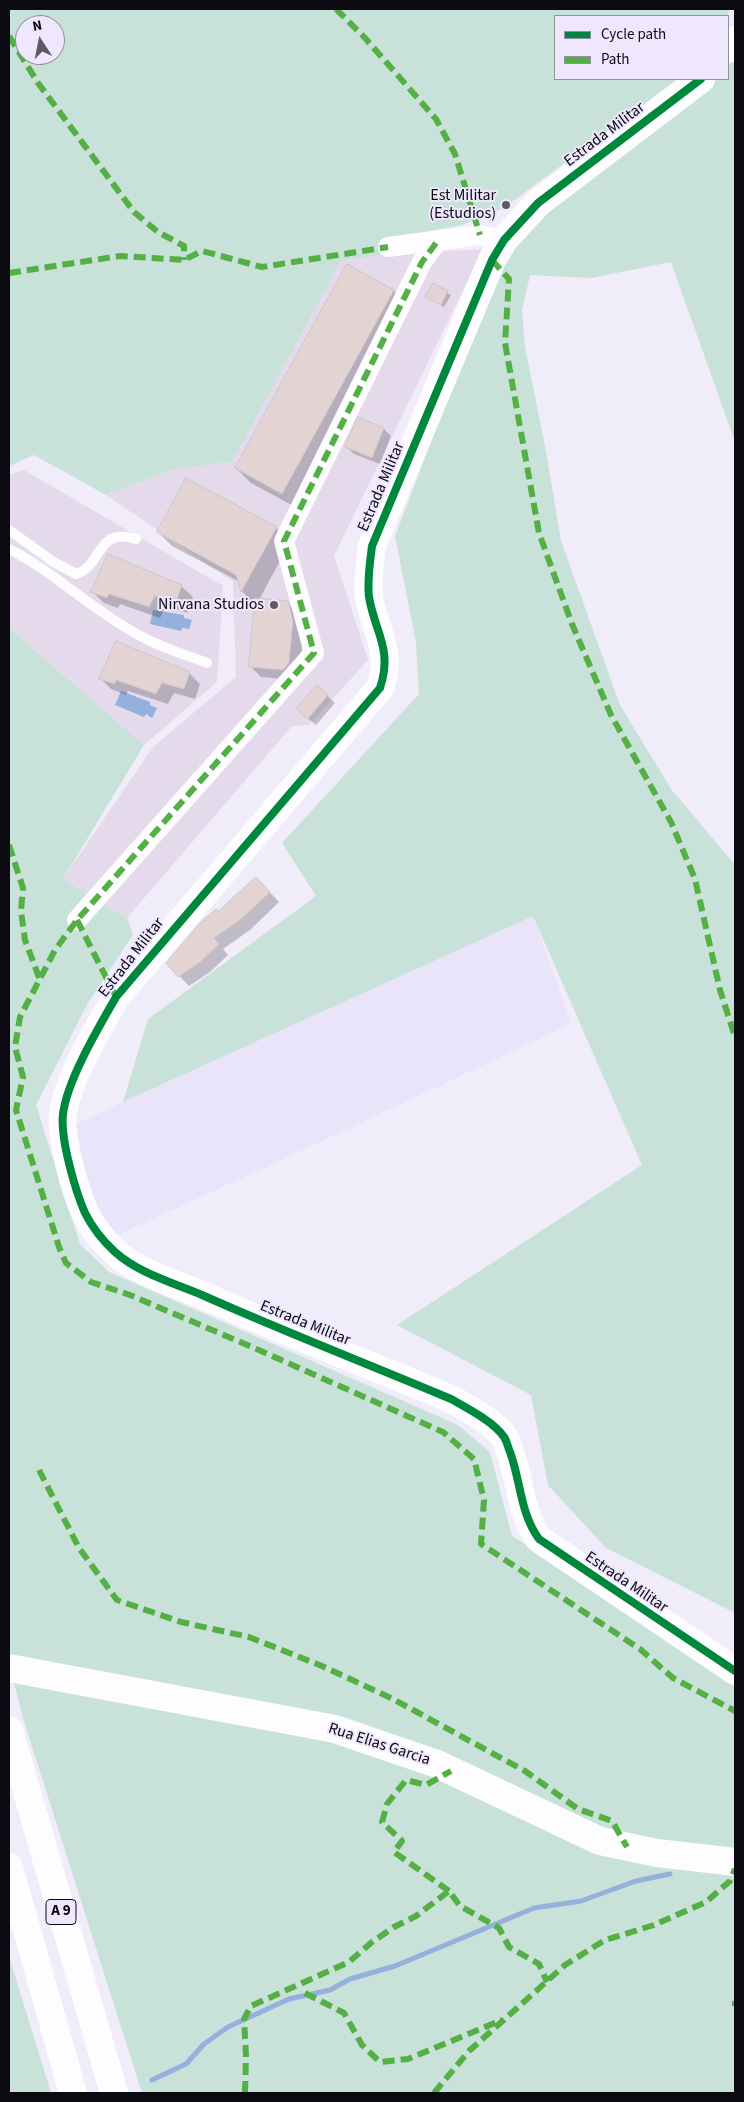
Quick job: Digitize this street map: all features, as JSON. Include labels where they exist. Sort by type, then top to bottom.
[{"type":"main road","name":"Estrada Militar","points":[[700,80],[538,204],[504,240],[492,260],[372,546],[369,568],[370,597],[385,650],[386,670],[380,688],[116,997],[90,1044],[70,1092],[64,1112],[62,1134],[85,1212],[98,1235],[116,1253],[136,1266],[223,1305],[451,1399],[481,1417],[504,1437],[515,1466],[523,1507],[529,1525],[539,1539],[735,1671]]},
{"type":"main road","name":"Rua Elias Garcia","points":[[9,1668],[336,1729],[438,1764],[600,1841],[656,1854],[735,1862]]},
{"type":"main road","name":"A 9","points":[[9,1730],[114,2093]]},
{"type":"main road","name":"A 9","points":[[9,1867],[73,2093]]},
{"type":"street","points":[[388,248],[436,243],[480,235],[504,240]]},
{"type":"street","points":[[77,920],[314,654],[284,541],[422,262],[436,243]]},
{"type":"lane","points":[[9,530],[57,565],[76,574],[84,570],[111,538],[120,536],[136,539]]},
{"type":"lane","points":[[9,549],[42,569],[140,637],[158,646],[207,663]]},
{"type":"shaded area","name":"Nirvana Studios","points":[[483,249],[334,556],[368,660],[309,725],[292,726],[127,918],[63,879],[153,747],[236,677],[233,582],[106,495],[175,469],[232,462],[341,261],[382,255]]},
{"type":"shaded area","points":[[24,470],[223,586],[217,682],[144,745],[9,628],[9,475]]},
{"type":"shaded area","points":[[533,915],[571,1024],[104,1241],[67,1128]]},
{"type":"green space","points":[[9,9],[730,9],[727,15],[554,15],[554,80],[677,80],[505,207],[462,225],[380,240],[382,255],[341,261],[232,462],[175,469],[106,495],[34,455],[9,466]]},
{"type":"green space","points":[[735,57],[735,442],[671,262],[591,278],[530,275],[522,311],[525,347],[546,451],[561,541],[620,705],[671,789],[735,865],[735,1613],[606,1548],[548,1485],[531,1395],[397,1325],[642,1165],[533,916],[123,1102],[148,1019],[316,896],[282,843],[419,694],[416,642],[395,536],[501,261],[542,213],[717,80],[729,80],[729,65]]},
{"type":"green space","points":[[9,628],[144,745],[63,879],[127,918],[133,935],[88,1003],[36,1105],[80,1244],[109,1272],[458,1425],[490,1452],[512,1536],[735,1676],[735,2093],[142,2093],[23,1718],[9,1664]]},
{"type":"green space","points":[[9,1956],[51,2093],[9,2093]]},
{"type":"water","points":[[153,610],[184,615],[184,618],[192,620],[189,629],[182,628],[181,631],[150,624]]},
{"type":"water","points":[[121,691],[150,702],[150,705],[157,708],[152,718],[146,714],[144,717],[115,705]]},
{"type":"building","points":[[347,264],[394,290],[282,494],[235,468]]},
{"type":"building","points":[[433,283],[448,291],[441,305],[425,297]]},
{"type":"building","points":[[358,417],[384,428],[372,458],[345,447]]},
{"type":"building","points":[[186,478],[277,527],[241,592],[236,575],[157,532]]},
{"type":"building","points":[[108,554],[182,585],[176,602],[155,596],[149,607],[109,594],[107,598],[91,592]]},
{"type":"building","points":[[255,598],[288,601],[293,621],[289,663],[283,670],[249,667]]},
{"type":"building","points":[[116,641],[190,672],[184,689],[162,683],[156,694],[116,680],[115,684],[99,679]]},
{"type":"building","points":[[317,685],[328,695],[308,719],[296,709]]},
{"type":"building","points":[[256,877],[270,892],[240,920],[214,938],[219,944],[200,962],[178,977],[166,963],[200,923],[216,909],[218,911]]},
{"type":"waterway","points":[[152,2080],[186,2064],[204,2044],[228,2027],[289,1999],[330,1990],[350,1979],[395,1966],[534,1908],[581,1901],[636,1881],[670,1874]]},
{"type":"marked path","points":[[336,9],[365,38],[436,119],[455,154],[480,235]]},
{"type":"marked path","points":[[9,36],[38,83],[134,212],[158,232],[184,246],[184,260]]},
{"type":"marked path","points":[[436,243],[422,262],[284,541],[314,653],[77,920],[55,950],[20,1017],[15,1047],[23,1077],[16,1110],[59,1247],[66,1263],[91,1282],[130,1295],[443,1432],[474,1459],[484,1500],[481,1544],[640,1649],[673,1678],[735,1711]]},
{"type":"marked path","points":[[9,273],[120,256],[184,260],[202,251],[262,267],[388,247]]},
{"type":"marked path","points":[[492,260],[509,279],[505,343],[539,533],[572,624],[611,715],[671,822],[695,879],[720,990],[735,1037]]},
{"type":"marked path","points":[[9,845],[23,888],[21,911],[25,940],[40,980]]},
{"type":"marked path","points":[[77,920],[116,997]]},
{"type":"marked path","points":[[39,1470],[79,1548],[117,1600],[181,1622],[249,1637],[322,1666],[391,1698],[525,1771],[578,1809],[612,1821],[627,1847]]},
{"type":"marked path","points":[[449,1891],[394,1852],[402,1841],[382,1822],[387,1804],[406,1780],[426,1785],[451,1771]]},
{"type":"marked path","points":[[434,2093],[469,2051],[565,1965],[605,1940],[654,1925],[706,1902],[730,1881],[735,1869]]},
{"type":"marked path","points":[[245,2093],[246,2055],[244,2019],[251,2006],[349,1962],[372,1942],[394,1927],[416,1916],[449,1891],[460,1906],[499,1928],[509,1947],[539,1964],[547,1982]]},
{"type":"marked path","points":[[305,1993],[344,2013],[362,2045],[380,2062],[408,2059],[502,2020]]},
{"type":"marked path","points":[[735,2001],[735,2006]]},
{"type":"cycle path","points":[[700,80],[538,203],[504,240],[492,260],[372,546],[369,597],[382,641],[385,662],[380,688],[116,997],[77,1070],[66,1100],[63,1124],[69,1164],[85,1213],[98,1234],[115,1252],[134,1266],[157,1277],[451,1399],[480,1416],[500,1431],[506,1440],[514,1463],[524,1508],[539,1539],[735,1671]]},
{"type":"place","name":"Est Militar (Estudios)","points":[[506,205]]},
{"type":"place","name":"Nirvana Studios","points":[[274,605]]}]
